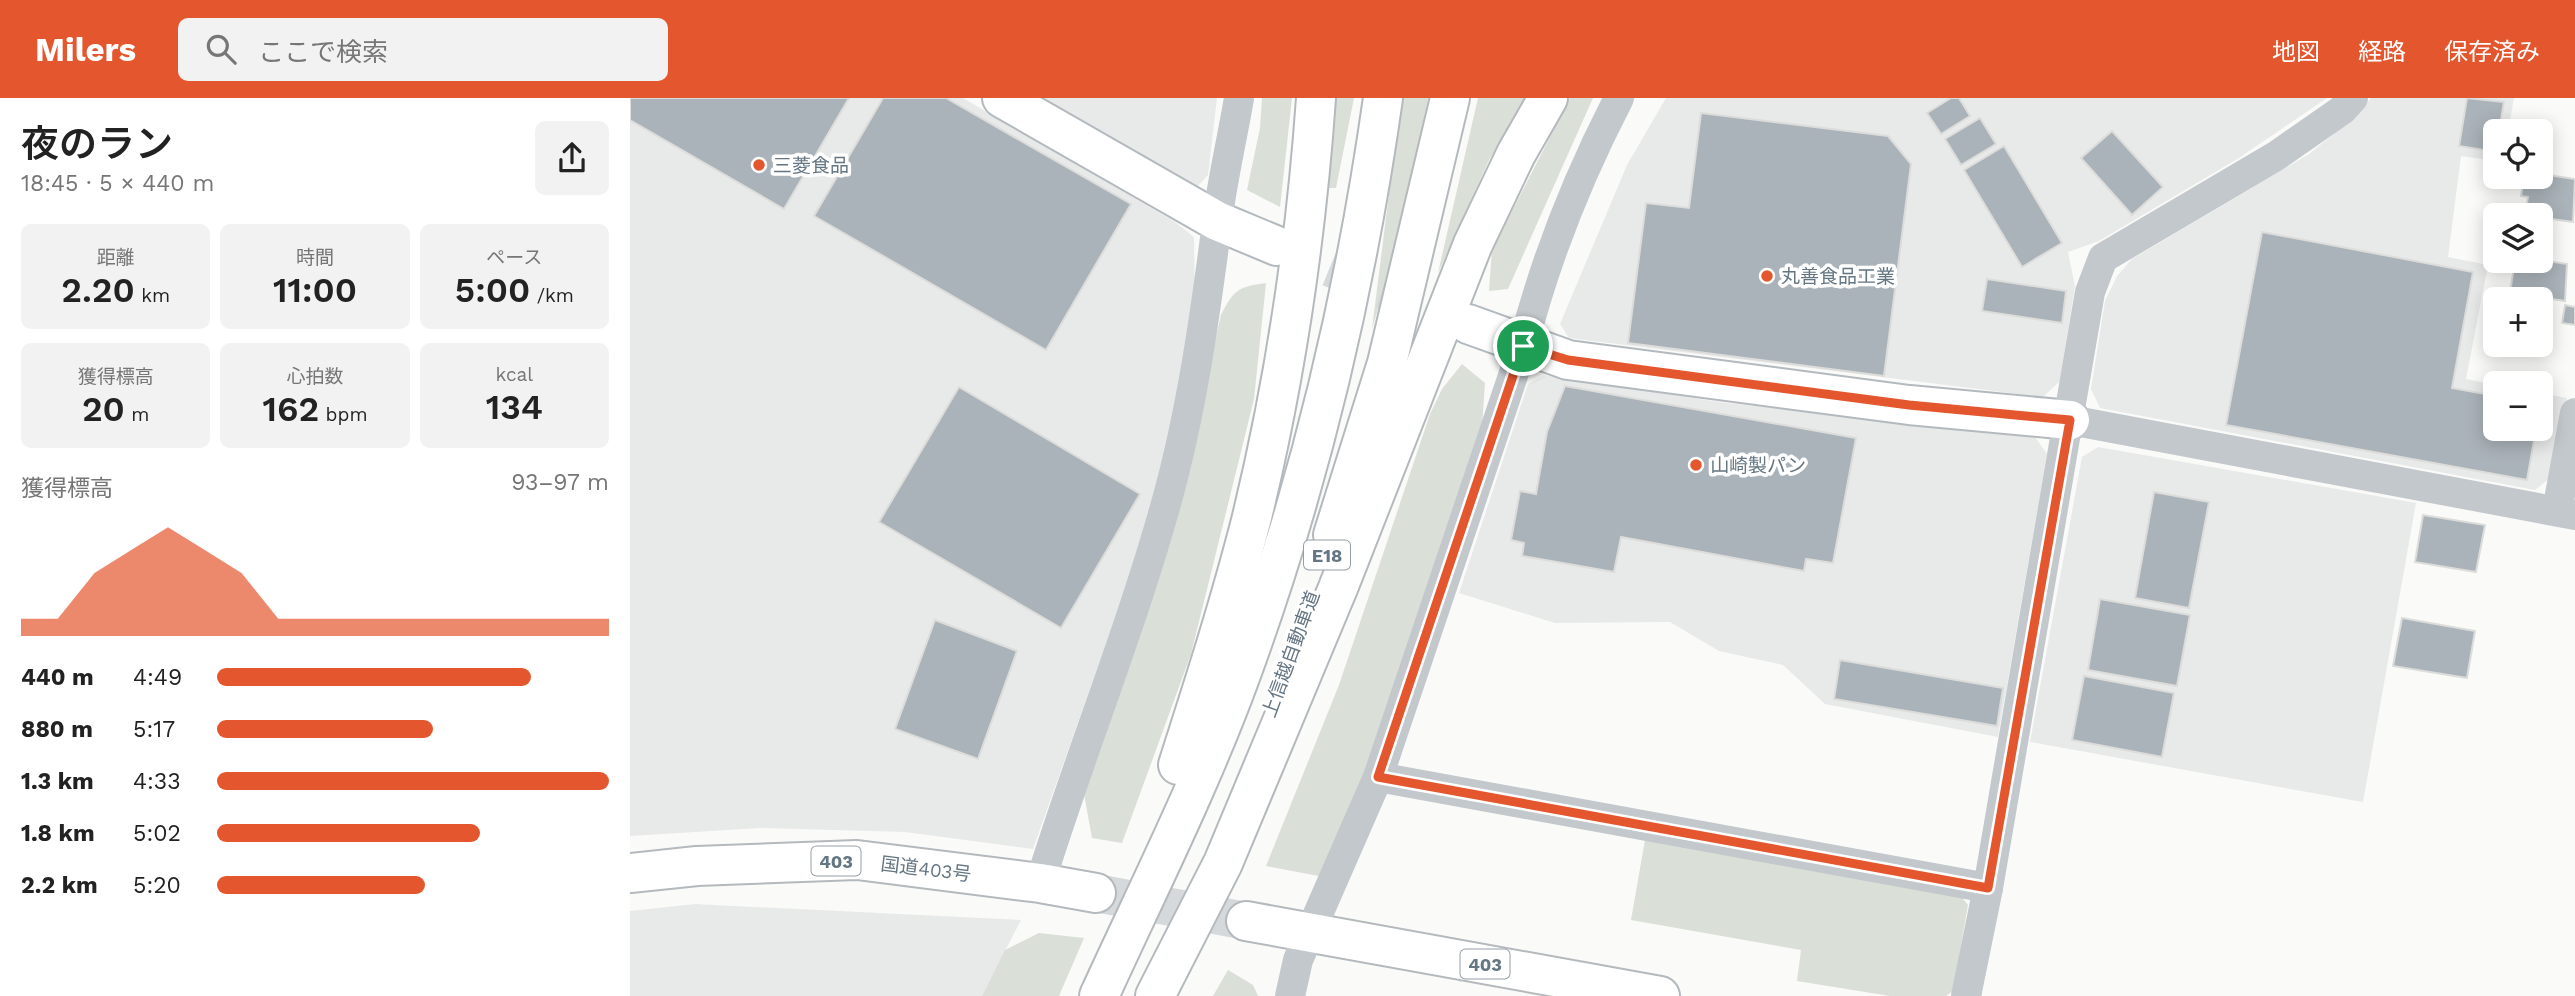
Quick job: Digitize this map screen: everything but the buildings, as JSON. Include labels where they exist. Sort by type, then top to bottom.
[{"type":"main road","points":[[1002,98],[1217,221],[1277,246]]},
{"type":"main road","points":[[1092,996],[1177,770],[1215,650],[1251,522],[1295,302],[1310,189],[1316,98]]},
{"type":"main road","name":"E18","points":[[1098,996],[1183,811],[1239,679],[1278,565],[1308,469],[1339,347],[1363,229],[1383,98]]},
{"type":"main road","name":"上信越自動車道","points":[[1153,996],[1239,793],[1295,647],[1342,509],[1387,363],[1421,232],[1450,98]]},
{"type":"main road","points":[[1153,996],[1223,863],[1338,588],[1473,244],[1516,155],[1548,98]]},
{"type":"main road","points":[[1468,324],[1568,360],[1909,405],[2070,420]]},
{"type":"main road","name":"国道403号","points":[[630,873],[697,866],[858,860],[1040,883],[1096,893]]},
{"type":"main road","name":"403","points":[[1246,921],[1660,996]]},
{"type":"street","points":[[1040,883],[1120,653],[1167,500],[1184,433],[1209,300],[1217,221],[1239,98]]},
{"type":"street","points":[[1290,996],[1298,961],[1378,777],[1523,346],[1540,281],[1585,168],[1619,98]]},
{"type":"street","points":[[1966,996],[1988,888],[2090,292],[2104,258],[2276,156],[2342,110],[2353,98]]},
{"type":"street","points":[[2070,420],[2566,513],[2575,413]]},
{"type":"street","points":[[1378,777],[1988,888]]},
{"type":"shaded area","points":[[630,98],[963,98],[1175,222],[1194,237],[1195,305],[1157,500],[1033,849],[905,832],[760,828],[630,836]]},
{"type":"shaded area","points":[[1034,98],[1217,98],[1208,175],[1194,190]]},
{"type":"shaded area","points":[[1262,98],[1292,98],[1280,207],[1247,190],[1260,128]]},
{"type":"shaded area","points":[[1334,98],[1354,98],[1336,188],[1329,188]]},
{"type":"shaded area","points":[[1401,98],[1428,98],[1402,229],[1372,329]]},
{"type":"shaded area","points":[[1478,98],[1527,98],[1489,160],[1438,273]]},
{"type":"shaded area","points":[[1570,98],[1593,98],[1508,289],[1489,291],[1492,250]]},
{"type":"shaded area","points":[[1666,98],[2327,98],[2239,158],[2099,241],[2068,252],[2075,286],[2060,381],[2043,397],[1569,338],[1560,324],[1627,165]]},
{"type":"shaded area","points":[[2371,98],[2514,98],[2510,119],[2483,119],[2483,159],[2461,156],[2448,257],[2483,264],[2483,273],[2486,273],[2466,379],[2483,383],[2483,441],[2553,441],[2553,395],[2567,398],[2555,474],[2535,490],[2100,408],[2091,389],[2105,301],[2117,276],[2132,259],[2309,154],[2356,116]]},
{"type":"shaded area","points":[[1266,283],[1254,399],[1191,654],[1122,843],[1092,838],[1084,794],[1177,507],[1221,315],[1229,300],[1242,288]]},
{"type":"shaded area","points":[[1462,364],[1485,383],[1482,427],[1394,702],[1324,877],[1266,866],[1339,685],[1430,414],[1442,389]]},
{"type":"shaded area","points":[[1544,375],[1726,403],[2033,434],[2047,454],[1998,737],[1825,704],[1783,665],[1719,651],[1670,622],[1555,623],[1459,593],[1528,384]]},
{"type":"shaded area","points":[[2098,447],[2416,503],[2363,802],[2030,742],[2082,457]]},
{"type":"shaded area","points":[[1645,840],[1960,895],[1968,905],[1953,991],[1946,996],[1890,996],[1797,981],[1801,950],[1631,920]]},
{"type":"shaded area","points":[[695,904],[1021,920],[982,996],[630,996],[630,911]]},
{"type":"shaded area","points":[[1039,933],[1084,938],[1059,996],[982,996],[1005,950]]},
{"type":"shaded area","points":[[1228,970],[1253,985],[1258,996],[1213,996]]},
{"type":"tunnel","points":[[1277,246],[1468,324]]},
{"type":"tunnel","points":[[1096,893],[1246,921]]},
{"type":"place","name":"三菱食品","points":[[759,165]]},
{"type":"place","name":"丸善食品工業","points":[[1767,276]]},
{"type":"place","name":"山崎製パン","points":[[1696,465]]},
{"type":"route","points":[[1523,346],[1568,360],[1909,405],[2070,420],[1988,888],[1378,777],[1523,346]]}]
